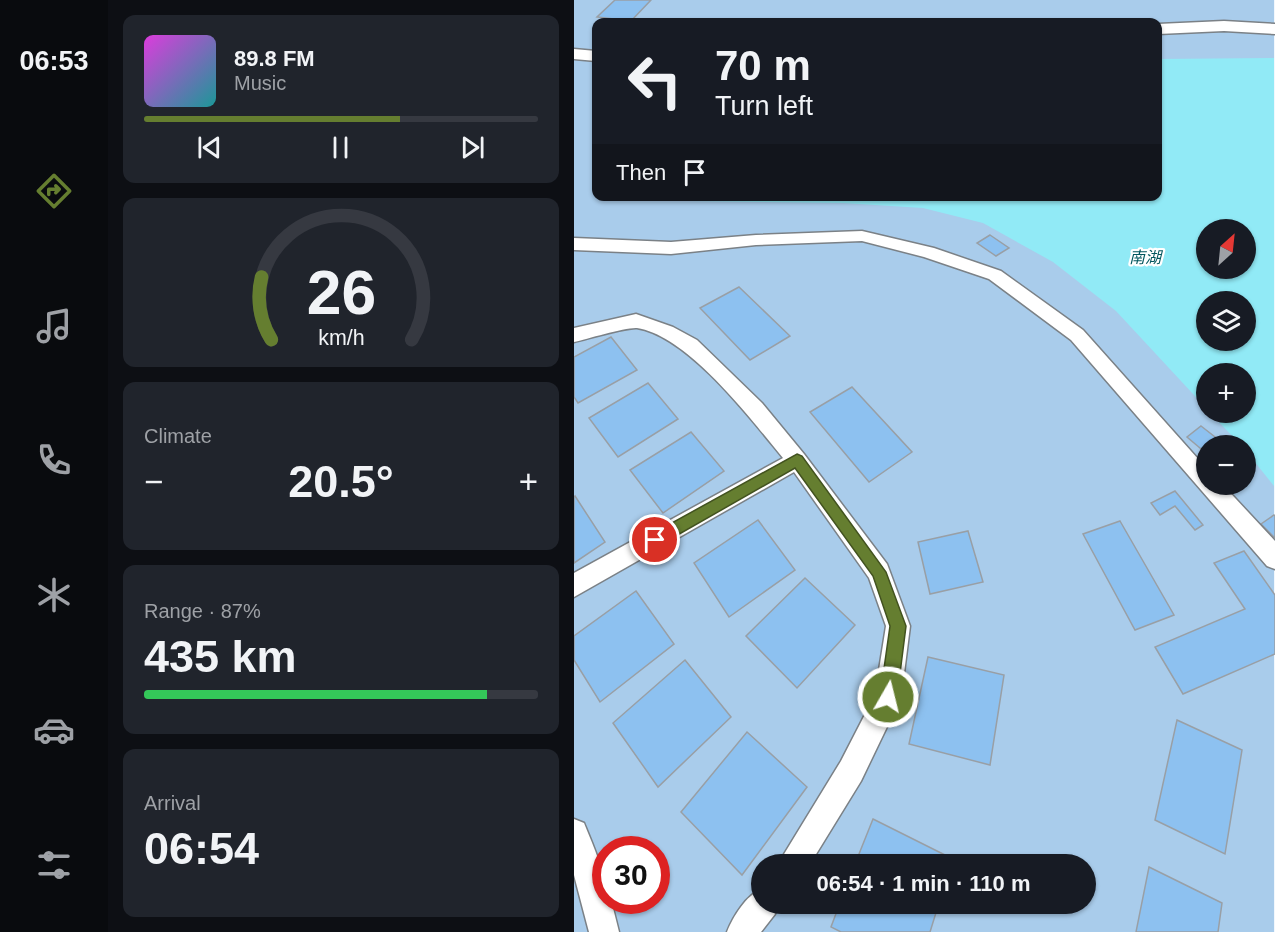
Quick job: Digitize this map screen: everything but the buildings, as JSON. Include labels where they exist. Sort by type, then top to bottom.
[{"type":"main road","points":[[1162,29],[1224,26],[1274,29]]},
{"type":"main road","points":[[574,54],[592,56]]},
{"type":"street","points":[[574,244],[671,248],[756,240],[862,236],[928,252],[995,275],[1076,334],[1196,471]]},
{"type":"street","points":[[574,335],[636,321],[667,332],[690,345],[755,409],[797,460],[879,572],[898,626],[888,697],[851,771],[799,854]]},
{"type":"street","points":[[574,586],[797,460]]},
{"type":"street","points":[[1217,495],[1274,558]]},
{"type":"street","points":[[574,833],[590,879],[604,932]]},
{"type":"street","points":[[742,932],[756,914]]},
{"type":"shaded area","points":[[574,0],[1274,0],[1274,932],[574,932]]},
{"type":"water","name":"南湖","points":[[1274,58],[1274,486],[1256,464],[1256,435],[1231,435],[1220,423],[1256,423],[1256,363],[1196,363],[1196,397],[1116,311],[1053,262],[983,223],[923,208],[843,203],[689,201],[1162,201],[1162,59]]},
{"type":"route","points":[[655,540],[797,460],[879,572],[898,626],[888,697]]}]
